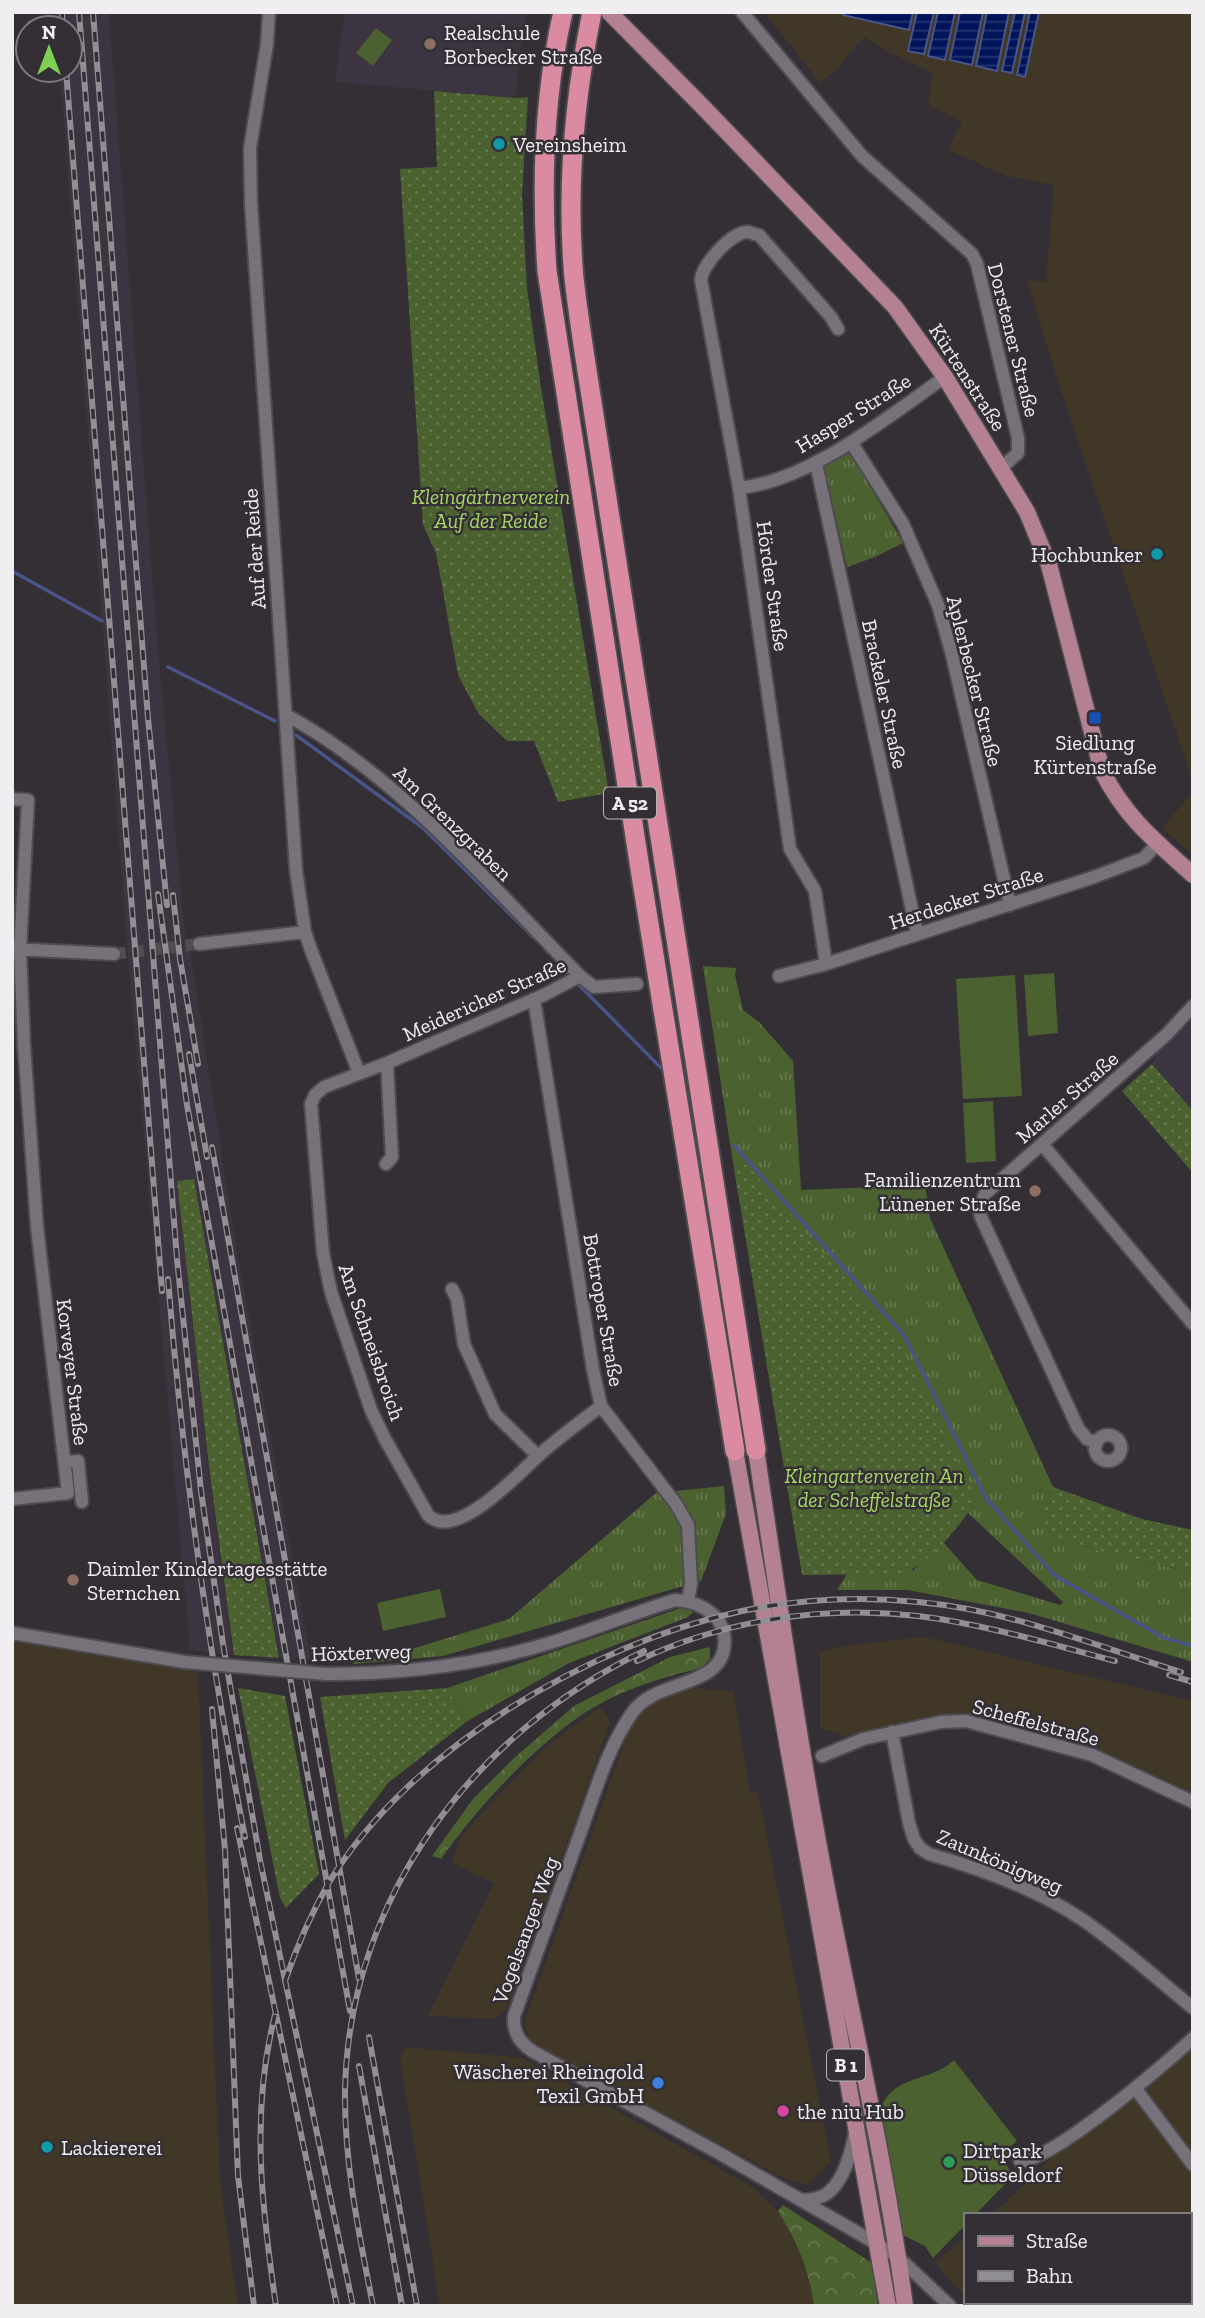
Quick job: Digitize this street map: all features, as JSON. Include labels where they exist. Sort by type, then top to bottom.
[{"type":"highway","name":"A 52","points":[[563,12],[549,87],[544,152],[543,209],[547,271],[643,889],[735,1451]]},
{"type":"highway","name":"A 52","points":[[592,12],[576,100],[571,162],[575,278],[585,358],[756,1450]]},
{"type":"main road","name":"Kürtenstraße","points":[[609,12],[895,307],[945,377],[1027,512],[1049,565],[1102,771],[1116,799],[1136,822],[1193,875]]},
{"type":"main road","name":"B 1","points":[[756,1450],[794,1706],[905,2306]]},
{"type":"main road","name":"B 1","points":[[735,1451],[888,2306]]},
{"type":"street","name":"Auf der Reide","points":[[269,12],[267,44],[250,148],[251,192],[296,870],[305,932],[359,1073]]},
{"type":"street","name":"Dorstener Straße","points":[[742,12],[862,156],[972,254],[977,264],[1018,438],[1018,453],[1000,468]]},
{"type":"street","name":"Hörder Straße","points":[[826,964],[815,891],[790,849],[739,488],[701,280],[702,271],[737,235],[748,232],[759,235],[831,317],[838,329]]},
{"type":"street","name":"Hasper Straße","points":[[739,488],[778,480],[816,463],[945,377]]},
{"type":"street","name":"Aplerbecker Straße","points":[[851,442],[903,524],[938,605],[1010,905]]},
{"type":"street","name":"Brackeler Straße","points":[[816,463],[918,933]]},
{"type":"street","name":"Am Grenzgraben","points":[[286,715],[369,769],[429,824],[580,976]]},
{"type":"street","name":"Korveyer Straße","points":[[12,799],[28,800],[16,949],[37,1227],[65,1462],[78,1461],[77,1495],[12,1499]]},
{"type":"street","name":"Herdecker Straße","points":[[779,976],[826,964],[1010,905],[1144,858],[1158,843]]},
{"type":"street","points":[[199,944],[305,932]]},
{"type":"street","points":[[16,949],[114,954]]},
{"type":"street","name":"Meidericher Straße","points":[[359,1073],[534,999],[580,976],[594,987],[637,984]]},
{"type":"street","name":"Bottroper Straße","points":[[534,999],[601,1406],[686,1521],[691,1584],[688,1601]]},
{"type":"street","name":"Marler Straße","points":[[1097,1443],[1087,1439],[1078,1428],[979,1208],[985,1194],[1166,1035],[1193,1006]]},
{"type":"street","name":"Meidericher Straße","points":[[386,1164],[392,1157],[387,1063]]},
{"type":"street","name":"Am Schneisbroich","points":[[359,1073],[324,1087],[315,1095],[312,1104],[323,1253],[331,1292],[371,1410],[399,1465],[432,1520],[453,1520],[492,1499],[538,1456]]},
{"type":"street","points":[[1042,1144],[1193,1324]]},
{"type":"street","points":[[452,1289],[457,1299],[464,1344],[495,1414],[538,1456],[601,1406]]},
{"type":"street","name":"Höxterweg","points":[[12,1633],[185,1662],[326,1674],[412,1671],[484,1660],[553,1642],[674,1600],[688,1601]]},
{"type":"street","name":"Vogelsanger Weg","points":[[688,1601],[713,1614],[722,1629],[724,1648],[719,1663],[710,1672],[658,1691],[638,1706],[619,1736],[598,1783],[514,2016],[516,2034],[532,2051],[897,2256],[950,2306]]},
{"type":"street","name":"Scheffelstraße","points":[[822,1755],[863,1739],[941,1722],[978,1724],[1091,1755],[1193,1802]]},
{"type":"street","name":"Zaunkönigweg","points":[[892,1732],[909,1823],[920,1848],[929,1854],[1031,1891],[1070,1913],[1137,1960],[1193,2008]]},
{"type":"street","points":[[1020,2161],[1042,2155],[1060,2144],[1135,2088],[1193,2038]]},
{"type":"street","points":[[1135,2088],[1193,2165]]},
{"type":"street","points":[[801,2200],[824,2196],[837,2182],[850,2152],[857,2123]]},
{"type":"shaded area","points":[[109,12],[157,638],[186,943],[189,943],[236,1245],[311,1660],[280,1658],[194,1178],[177,1181],[209,1475],[233,1655],[190,1650],[127,946],[61,84],[84,84],[84,14],[56,14]]},
{"type":"shaded area","name":"Realschule Borbecker Straße","points":[[345,12],[527,12],[516,98],[335,82]]},
{"type":"shaded area","points":[[764,12],[1193,12],[1193,781],[1058,382],[1027,280],[1046,282],[1054,185],[1007,176],[948,150],[962,121],[928,104],[933,73],[888,52],[864,37],[835,71],[820,83]]},
{"type":"shaded area","points":[[844,12],[913,12],[909,30],[843,15]]},
{"type":"shaded area","points":[[917,12],[934,12],[924,54],[908,51]]},
{"type":"shaded area","points":[[938,12],[955,12],[945,60],[928,56]]},
{"type":"shaded area","points":[[960,12],[983,12],[972,65],[950,60]]},
{"type":"shaded area","points":[[987,12],[1009,12],[997,71],[976,66]]},
{"type":"shaded area","points":[[1015,12],[1025,12],[1012,73],[1002,71]]},
{"type":"shaded area","points":[[1030,12],[1039,12],[1025,77],[1017,75]]},
{"type":"shaded area","points":[[1193,792],[1193,855],[1162,828]]},
{"type":"shaded area","points":[[1193,1012],[1193,1111],[1152,1064],[1157,1052]]},
{"type":"shaded area","points":[[924,1637],[1193,1701],[1193,1793],[1094,1747],[967,1714],[939,1716],[845,1736],[820,1728],[820,1652],[851,1645]]},
{"type":"shaded area","points":[[12,1639],[198,1672],[220,2181],[238,2306],[12,2306]]},
{"type":"shaded area","points":[[693,1688],[733,1691],[750,1794],[758,1791],[831,2161],[807,2185],[783,2178],[535,2044],[528,2037],[524,2023],[629,1729],[642,1710],[657,1699]]},
{"type":"shaded area","points":[[601,1707],[610,1722],[508,2008],[493,2019],[428,2016],[494,1884],[452,1862],[460,1838],[540,1753]]},
{"type":"shaded area","points":[[1193,2035],[1193,2306],[973,2306],[972,2304],[1191,2304],[1191,2213],[994,2213],[1051,2158]]},
{"type":"shaded area","points":[[406,2047],[523,2058],[752,2187],[778,2211],[797,2242],[808,2270],[814,2306],[440,2306],[400,2057]]},
{"type":"shaded area","points":[[964,2238],[964,2296],[935,2263]]},
{"type":"green space","points":[[376,28],[392,40],[373,66],[356,53]]},
{"type":"green space","name":"Kleingärtnerverein Auf der Reide","points":[[434,91],[528,97],[522,194],[527,288],[541,388],[609,793],[558,802],[534,741],[507,741],[478,713],[458,675],[436,553],[423,525],[400,169],[437,167]]},
{"type":"green space","points":[[850,451],[903,543],[847,567],[824,467]]},
{"type":"green space","points":[[703,966],[736,968],[735,975],[743,1010],[760,1023],[793,1061],[801,1190],[925,1185],[930,1218],[1053,1487],[1040,1521],[1058,1540],[1193,1573],[1193,1662],[1029,1613],[908,1590],[837,1590],[847,1574],[914,1570],[943,1542],[977,1580],[1060,1605],[1063,1602],[968,1513],[977,1501],[938,1426],[745,1163],[734,1169]]},
{"type":"green space","points":[[1054,973],[1058,1033],[1028,1036],[1024,975]]},
{"type":"green space","points":[[1015,975],[1022,1096],[963,1099],[956,979]]},
{"type":"green space","points":[[1152,1064],[1193,1111],[1193,1173],[1122,1091]]},
{"type":"green space","points":[[993,1101],[996,1161],[966,1163],[963,1103]]},
{"type":"green space","name":"Kleingartenverein An der Scheffelstraße","points":[[745,1163],[897,1338],[977,1501],[934,1553],[902,1574],[802,1575],[734,1169]]},
{"type":"green space","points":[[194,1179],[279,1658],[234,1655],[210,1475],[177,1181]]},
{"type":"green space","points":[[724,1486],[726,1514],[701,1581],[443,1656],[353,1664],[354,1658],[383,1658],[509,1619],[656,1493]]},
{"type":"green space","points":[[1053,1487],[1142,1519],[1193,1530],[1193,1573],[1058,1540],[1039,1521]]},
{"type":"green space","points":[[440,1589],[446,1617],[383,1631],[377,1603]]},
{"type":"green space","points":[[684,1607],[696,1609],[688,1617],[569,1663],[466,1722],[447,1688]]},
{"type":"green space","points":[[710,1647],[710,1658],[704,1666],[626,1691],[577,1718],[513,1774],[473,1817],[441,1859],[432,1856],[473,1799],[513,1759],[574,1706],[670,1657]]},
{"type":"green space","points":[[238,1688],[285,1696],[319,1874],[286,1908],[280,1898]]},
{"type":"green space","points":[[447,1688],[466,1722],[388,1783],[345,1840],[320,1697]]},
{"type":"green space","name":"Dirtpark Düsseldorf","points":[[954,2060],[1017,2141],[1007,2149],[1007,2166],[1013,2176],[977,2213],[964,2213],[964,2226],[933,2258],[925,2246],[903,2235],[881,2107],[887,2096],[904,2083],[945,2067]]},
{"type":"green space","points":[[783,2205],[872,2263],[878,2306],[814,2306],[802,2257],[778,2211]]},
{"type":"waterway","points":[[12,571],[102,621]]},
{"type":"waterway","points":[[168,667],[275,721]]},
{"type":"waterway","points":[[296,735],[423,828],[535,939]]},
{"type":"waterway","points":[[558,962],[568,973]]},
{"type":"waterway","points":[[578,984],[661,1068]]},
{"type":"waterway","points":[[734,1145],[904,1335],[986,1498],[1054,1575],[1164,1638],[1193,1646]]},
{"type":"tunnel","points":[[114,954],[199,944]]},
{"type":"railway","points":[[79,12],[177,1259],[201,1491],[223,1644],[260,1860],[353,2306]]},
{"type":"railway","points":[[93,12],[148,718],[167,905]]},
{"type":"railway","points":[[67,84],[162,1291]]},
{"type":"railway","points":[[158,894],[187,1105],[350,2011]]},
{"type":"railway","points":[[173,895],[180,959],[198,1064]]},
{"type":"railway","points":[[189,1054],[207,1157]]},
{"type":"railway","points":[[212,1147],[359,1979]]},
{"type":"railway","points":[[168,1279],[198,1559],[219,1698],[245,1837]]},
{"type":"railway","points":[[285,1981],[304,1932],[328,1884],[363,1835],[406,1789],[455,1747],[509,1709],[566,1676],[625,1648],[684,1627],[742,1611],[808,1601],[874,1599],[918,1602],[952,1606],[1018,1621],[1181,1672]]},
{"type":"railway","points":[[637,1661],[704,1635],[739,1626],[774,1619],[846,1613],[918,1616],[967,1624],[1115,1661]]},
{"type":"railway","points":[[373,2306],[358,2225],[345,2117],[352,2019],[370,1952],[397,1888],[432,1829],[476,1775],[526,1727],[583,1685],[644,1651]]},
{"type":"railway","points":[[1169,1675],[1193,1682]]},
{"type":"railway","points":[[212,1709],[225,1850],[238,2176],[254,2306]]},
{"type":"railway","points":[[237,1828],[337,2306]]},
{"type":"railway","points":[[275,2015],[263,2088],[261,2160],[266,2233],[276,2306]]},
{"type":"railway","points":[[369,2037],[417,2306]]},
{"type":"railway","points":[[359,2066],[402,2306]]},
{"type":"place","name":"Realschule Borbecker Straße","points":[[430,44]]},
{"type":"place","name":"Vereinsheim","points":[[499,144]]},
{"type":"place","name":"Hochbunker","points":[[1157,554]]},
{"type":"place","name":"Siedlung Kürtenstraße","points":[[1095,718]]},
{"type":"place","name":"Familienzentrum Lünener Straße","points":[[1035,1191]]},
{"type":"place","name":"Daimler Kindertagesstätte Sternchen","points":[[73,1580]]},
{"type":"place","name":"Wäscherei Rheingold Texil GmbH","points":[[658,2083]]},
{"type":"place","name":"the niu Hub","points":[[783,2111]]},
{"type":"place","name":"Lackiererei","points":[[47,2147]]},
{"type":"place","name":"Dirtpark Düsseldorf","points":[[949,2162]]}]
